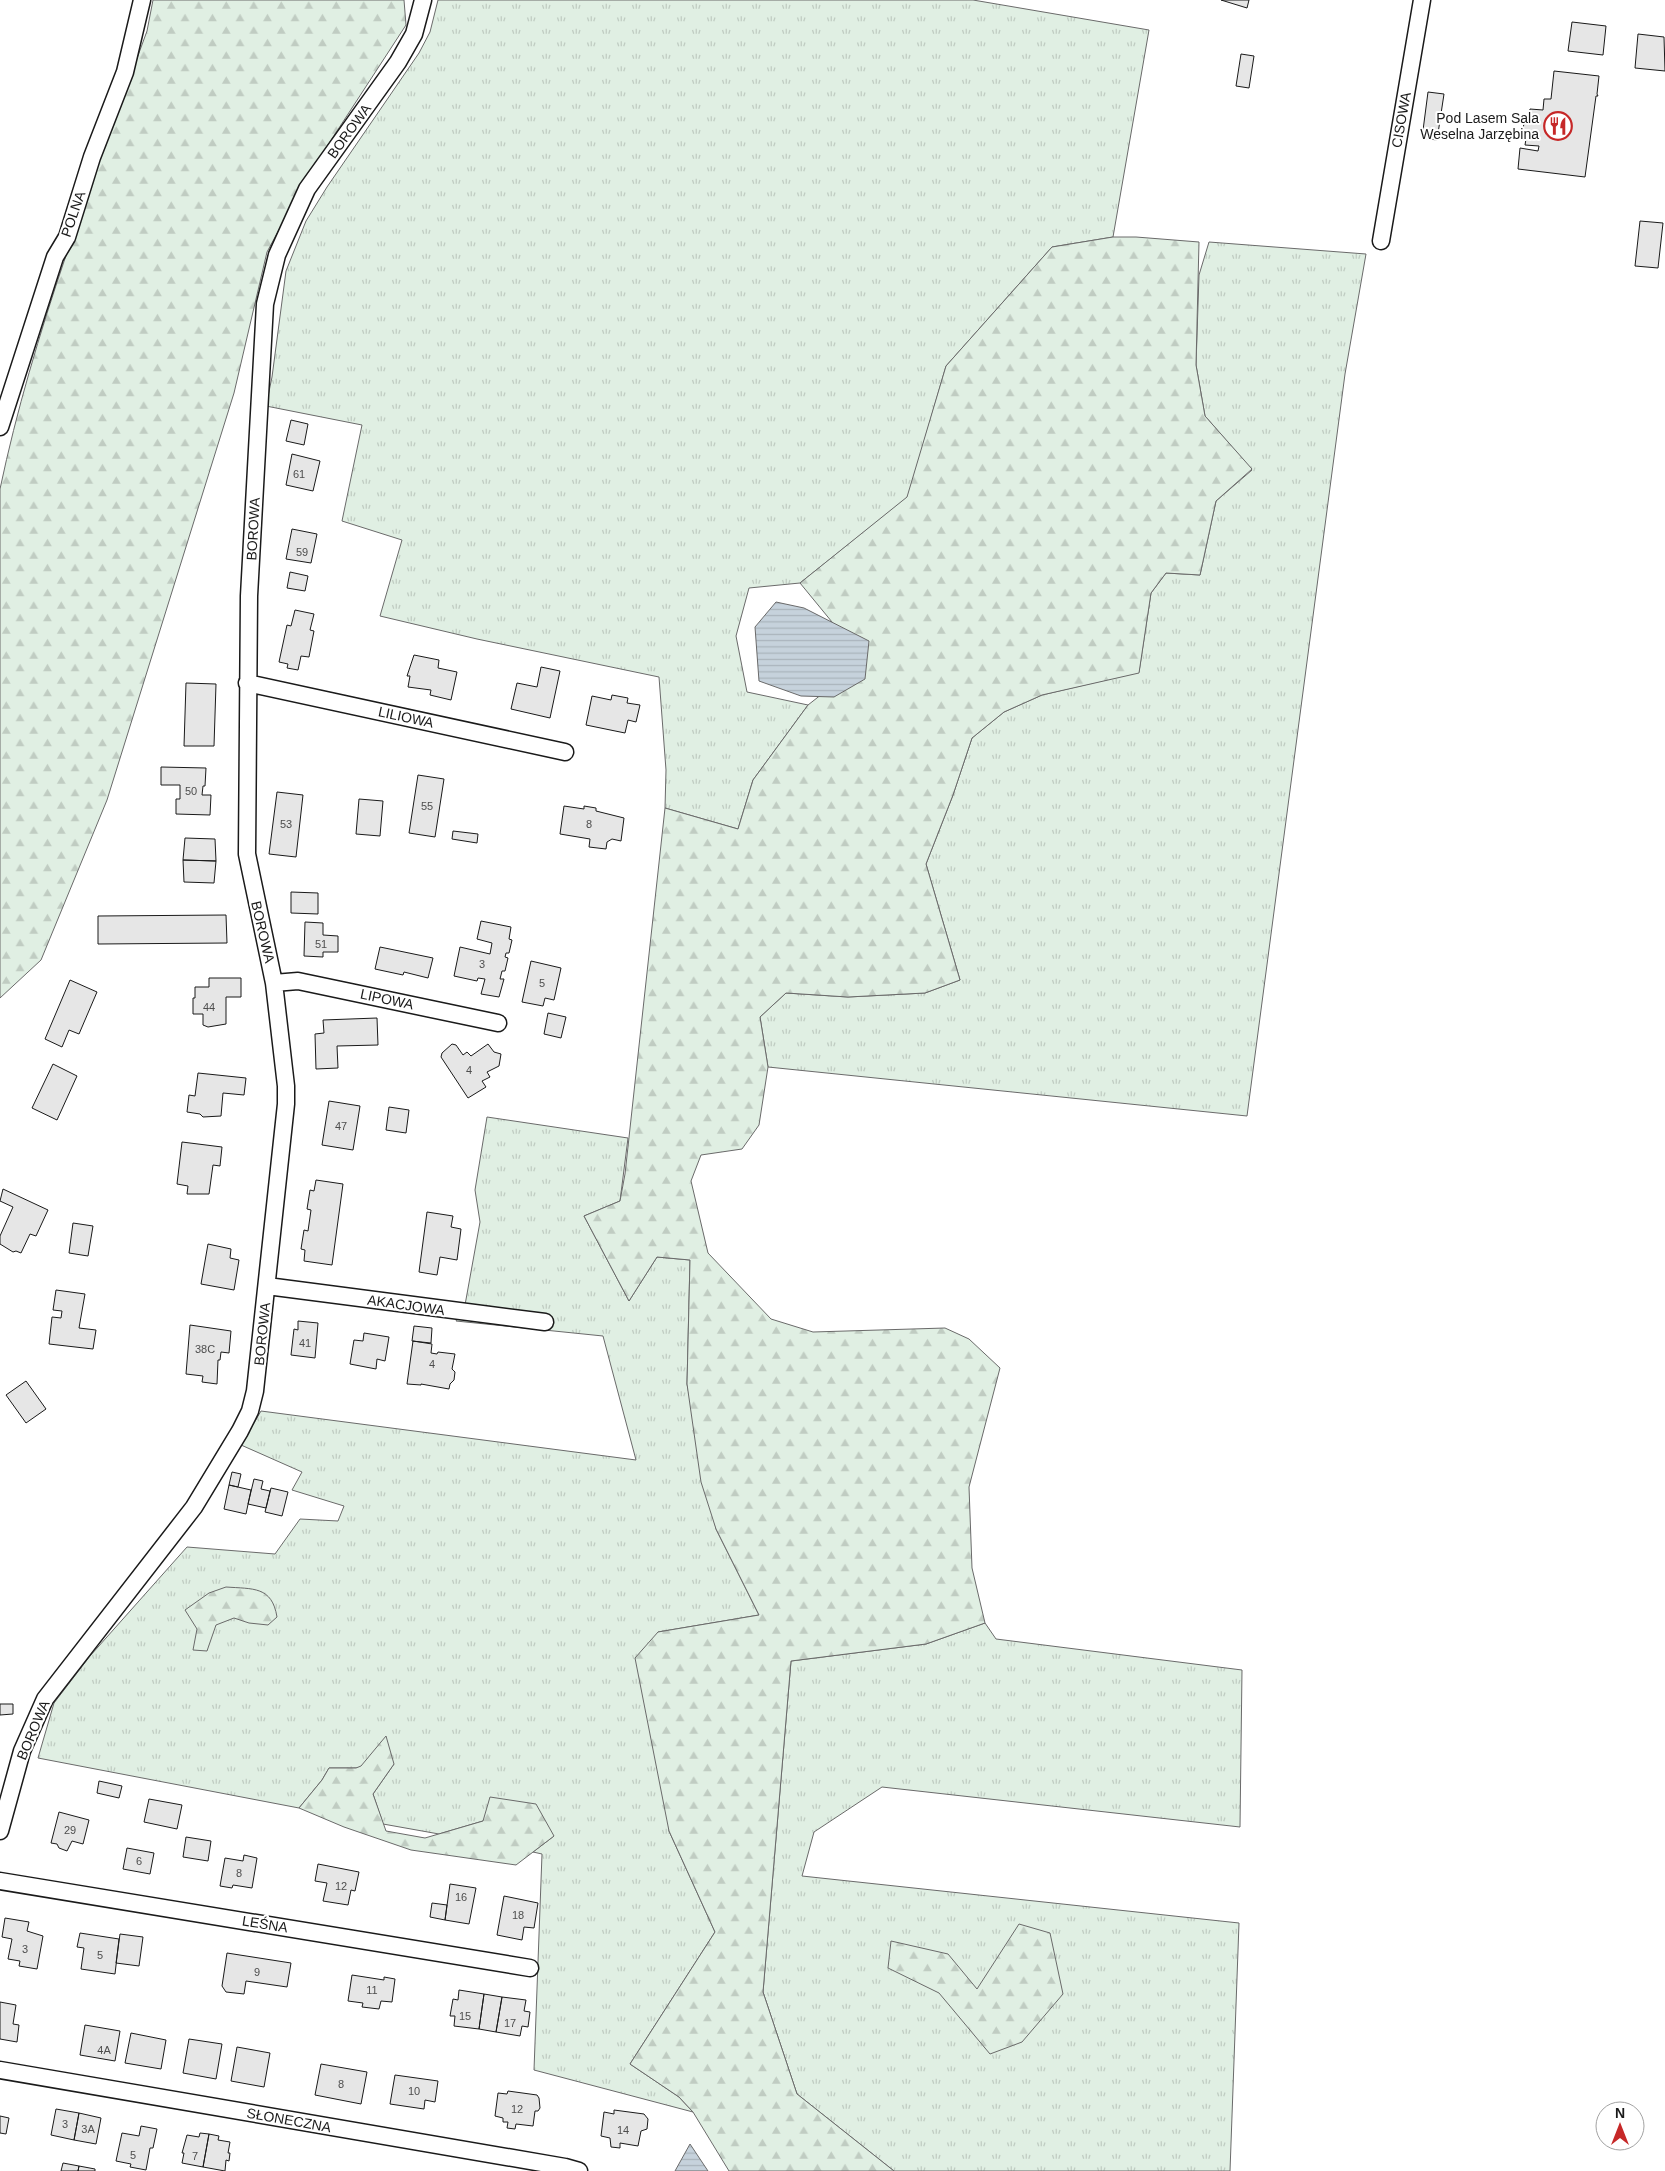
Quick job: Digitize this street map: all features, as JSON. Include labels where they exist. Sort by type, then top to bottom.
[{"type":"street","name":"POLNA","points":[[0,427],[55,257],[67,237],[92,156],[125,72],[142,0]]},
{"type":"street","name":"BOROWA","points":[[0,1831],[22,1751],[45,1699],[194,1507],[243,1424],[255,1391],[286,1104],[286,1086],[274,983],[247,854],[247,683],[259,376],[265,304],[275,264],[306,189],[398,62],[414,34],[423,0]]},
{"type":"street","name":"CISOWA","points":[[1380,241],[1422,0]]},
{"type":"street","name":"LILIOWA","points":[[247,683],[565,752]]},
{"type":"street","name":"LIPOWA","points":[[274,983],[298,981],[498,1024]]},
{"type":"street","name":"AKACJOWA","points":[[267,1286],[545,1322]]},
{"type":"street","name":"LEŚNA","points":[[0,1881],[530,1968]]},
{"type":"street","name":"SŁONECZNA","points":[[0,2070],[565,2166],[579,2171]]},
{"type":"green space","points":[[153,0],[404,0],[406,25],[309,174],[267,252],[234,393],[107,800],[41,960],[0,998],[0,489],[29,372],[65,258],[147,31]]},
{"type":"green space","points":[[438,0],[973,0],[1149,30],[1113,237],[1052,247],[946,366],[908,497],[800,583],[749,588],[736,636],[747,692],[808,705],[753,780],[738,829],[665,808],[666,770],[659,677],[477,639],[380,616],[402,540],[342,521],[362,425],[266,406],[272,377],[286,271],[306,221],[327,187],[419,53],[430,32]]},
{"type":"green space","points":[[1113,237],[1199,242],[1196,365],[1205,416],[1252,469],[1216,501],[1200,575],[1166,573],[1151,593],[1139,673],[1042,695],[1004,712],[972,738],[953,795],[926,864],[960,980],[925,993],[848,997],[786,993],[760,1017],[768,1067],[759,1125],[742,1149],[701,1155],[691,1181],[708,1253],[771,1319],[813,1332],[945,1328],[969,1339],[1000,1368],[969,1487],[972,1568],[985,1623],[926,1644],[791,1661],[763,1992],[797,2094],[894,2171],[729,2171],[693,2112],[679,2097],[630,2064],[715,1932],[669,1831],[635,1658],[658,1632],[759,1615],[716,1529],[701,1482],[687,1384],[690,1260],[657,1257],[629,1301],[584,1216],[620,1201],[625,1174],[665,808],[738,829],[753,780],[808,705],[864,661],[800,583],[907,497],[946,366],[1052,247]]},
{"type":"green space","points":[[1209,242],[1366,254],[1345,374],[1247,1116],[768,1067],[760,1017],[786,993],[848,997],[925,993],[960,980],[926,864],[953,795],[972,738],[1004,712],[1042,695],[1139,672],[1151,593],[1166,573],[1200,575],[1216,501],[1252,470],[1205,416],[1196,365],[1199,275]]},
{"type":"green space","points":[[487,1117],[628,1138],[620,1201],[584,1216],[629,1301],[657,1257],[690,1260],[687,1384],[716,1529],[759,1615],[658,1632],[669,1831],[715,1932],[630,2064],[679,2097],[693,2112],[534,2070],[542,1854],[533,1852],[554,1836],[483,1821],[439,1834],[383,1824],[373,1794],[394,1764],[356,1768],[329,1768],[322,1780],[299,1808],[38,1758],[54,1703],[90,1656],[187,1547],[275,1554],[300,1519],[338,1521],[344,1506],[292,1490],[302,1472],[241,1445],[261,1411],[636,1460],[603,1336],[456,1321],[465,1305],[480,1222],[475,1190]]},
{"type":"green space","points":[[226,1587],[253,1589],[266,1594],[271,1600],[277,1617],[268,1625],[249,1623],[234,1618],[216,1625],[207,1651],[193,1650],[197,1629],[185,1610],[209,1593]]},
{"type":"green space","points":[[985,1623],[996,1639],[1242,1670],[1240,1827],[882,1787],[814,1832],[802,1876],[1239,1923],[1230,2171],[894,2171],[797,2094],[763,1992],[791,1661],[926,1644]]},
{"type":"green space","points":[[386,1736],[394,1764],[373,1794],[386,1831],[425,1838],[483,1821],[490,1797],[536,1804],[554,1836],[516,1865],[411,1850],[344,1827],[299,1808],[322,1780],[329,1768],[356,1768],[361,1766]]},
{"type":"green space","points":[[1019,1924],[1050,1933],[1063,1994],[1022,2042],[990,2054],[939,1993],[888,1968],[891,1941],[948,1954],[977,1989]]},
{"type":"shaded area","points":[[776,602],[804,608],[869,641],[865,679],[834,697],[801,696],[759,681],[755,627]]},
{"type":"shaded area","points":[[690,2144],[708,2171],[675,2171]]},
{"type":"building","points":[[1221,0],[1249,0],[1247,8]]},
{"type":"building","points":[[1572,22],[1606,26],[1603,55],[1568,51]]},
{"type":"building","points":[[1638,34],[1664,37],[1665,71],[1635,68]]},
{"type":"building","points":[[1241,54],[1254,56],[1249,88],[1236,86]]},
{"type":"building","name":"Pod Lasem Sala Weselna Jarzębina","points":[[1554,71],[1599,76],[1598,96],[1596,96],[1585,177],[1518,169],[1520,148],[1538,151],[1539,146],[1525,145],[1527,133],[1523,129],[1524,123],[1528,121],[1530,109],[1543,110],[1544,99],[1551,99]]},
{"type":"building","points":[[1428,92],[1444,94],[1437,140],[1422,138]]},
{"type":"building","points":[[1640,221],[1663,223],[1658,268],[1635,266]]},
{"type":"building","points":[[291,420],[308,424],[304,445],[286,441]]},
{"type":"building","points":[[292,454],[320,461],[313,491],[286,485]]},
{"type":"building","points":[[292,529],[317,534],[311,563],[286,559]]},
{"type":"building","points":[[290,572],[308,576],[305,591],[287,588]]},
{"type":"building","points":[[295,610],[314,614],[310,630],[314,631],[309,657],[301,656],[298,670],[287,668],[288,664],[279,662],[287,625],[291,626]]},
{"type":"building","points":[[414,655],[439,660],[438,668],[457,672],[451,700],[430,695],[431,690],[408,687],[410,676],[407,676]]},
{"type":"building","points":[[541,667],[560,671],[550,718],[511,709],[517,683],[537,687]]},
{"type":"building","points":[[186,683],[216,684],[214,746],[184,746]]},
{"type":"building","points":[[612,695],[628,698],[627,703],[640,705],[636,722],[628,720],[625,733],[586,725],[592,696],[611,700]]},
{"type":"building","points":[[161,767],[206,768],[205,786],[203,786],[202,795],[211,795],[210,815],[176,814],[176,799],[180,799],[180,785],[161,785]]},
{"type":"building","points":[[418,775],[444,779],[435,837],[409,833]]},
{"type":"building","points":[[277,792],[303,795],[296,857],[269,854]]},
{"type":"building","points":[[359,799],[383,801],[380,836],[356,834]]},
{"type":"building","points":[[564,806],[584,809],[584,806],[596,808],[596,811],[624,818],[621,841],[612,839],[607,842],[606,849],[589,847],[590,839],[560,834]]},
{"type":"building","points":[[453,831],[478,834],[477,843],[452,839]]},
{"type":"building","points":[[185,838],[215,839],[216,861],[183,860]]},
{"type":"building","points":[[183,860],[216,861],[214,883],[184,882]]},
{"type":"building","points":[[291,892],[318,893],[318,914],[291,913]]},
{"type":"building","points":[[226,915],[227,943],[98,944],[98,916]]},
{"type":"building","points":[[481,921],[511,927],[509,939],[512,940],[509,953],[506,953],[505,957],[508,958],[505,971],[502,971],[500,979],[504,979],[499,997],[481,994],[485,979],[478,978],[477,981],[454,976],[460,947],[490,954],[492,943],[477,939]]},
{"type":"building","points":[[305,922],[323,923],[323,935],[338,936],[338,952],[323,952],[323,957],[304,956]]},
{"type":"building","points":[[380,947],[433,958],[428,978],[404,972],[403,975],[375,969]]},
{"type":"building","points":[[531,961],[561,968],[554,1000],[545,998],[543,1006],[522,1002]]},
{"type":"building","points":[[209,978],[241,978],[241,997],[226,997],[226,1024],[208,1027],[203,1025],[203,1014],[193,1014],[195,987],[209,987]]},
{"type":"building","points":[[70,980],[97,992],[79,1034],[69,1030],[62,1047],[45,1039]]},
{"type":"building","points":[[548,1013],[566,1017],[561,1038],[544,1034]]},
{"type":"building","points":[[377,1018],[378,1045],[337,1046],[338,1068],[316,1069],[315,1034],[324,1033],[323,1020]]},
{"type":"building","points":[[452,1044],[456,1045],[463,1055],[467,1052],[471,1056],[488,1044],[494,1052],[501,1054],[499,1066],[487,1072],[490,1077],[482,1081],[486,1087],[468,1098],[441,1057],[442,1053]]},
{"type":"building","points":[[53,1064],[77,1076],[57,1120],[32,1108]]},
{"type":"building","points":[[198,1073],[246,1078],[244,1095],[223,1093],[221,1116],[203,1117],[200,1114],[187,1112],[189,1095],[195,1096]]},
{"type":"building","points":[[329,1101],[360,1106],[353,1150],[322,1145]]},
{"type":"building","points":[[389,1107],[409,1110],[406,1133],[386,1130]]},
{"type":"building","points":[[182,1142],[222,1147],[220,1166],[213,1165],[209,1194],[187,1194],[188,1186],[177,1184]]},
{"type":"building","points":[[316,1180],[343,1184],[332,1265],[304,1261],[305,1250],[301,1249],[304,1230],[308,1231],[311,1210],[307,1209],[310,1190],[314,1191]]},
{"type":"building","points":[[3,1189],[48,1210],[36,1236],[30,1234],[21,1253],[13,1252],[0,1244],[0,1236],[13,1207],[0,1201]]},
{"type":"building","points":[[427,1212],[453,1216],[451,1227],[461,1229],[457,1260],[440,1257],[437,1275],[419,1272]]},
{"type":"building","points":[[73,1223],[93,1226],[88,1256],[69,1253]]},
{"type":"building","points":[[208,1244],[231,1249],[230,1258],[239,1260],[234,1290],[201,1284]]},
{"type":"building","points":[[56,1290],[85,1294],[79,1328],[96,1330],[93,1349],[49,1344],[52,1317],[61,1318],[62,1311],[53,1310]]},
{"type":"building","points":[[298,1321],[318,1323],[315,1358],[291,1355],[294,1329],[298,1330]]},
{"type":"building","points":[[190,1325],[231,1331],[229,1353],[221,1352],[220,1360],[218,1360],[217,1384],[202,1382],[203,1376],[186,1374]]},
{"type":"building","points":[[414,1326],[432,1328],[431,1343],[412,1341]]},
{"type":"building","points":[[364,1333],[389,1337],[385,1361],[377,1359],[376,1369],[350,1364],[354,1340],[363,1341]]},
{"type":"building","points":[[413,1341],[432,1344],[431,1353],[455,1354],[452,1369],[455,1372],[454,1380],[450,1384],[449,1389],[421,1384],[407,1384]]},
{"type":"building","points":[[26,1381],[46,1409],[26,1423],[6,1395]]},
{"type":"building","points":[[232,1472],[241,1474],[238,1487],[229,1485]]},
{"type":"building","points":[[254,1479],[263,1481],[261,1489],[270,1491],[266,1508],[248,1504]]},
{"type":"building","points":[[229,1485],[251,1490],[246,1514],[224,1509]]},
{"type":"building","points":[[271,1488],[288,1492],[282,1516],[265,1512]]},
{"type":"building","points":[[0,1704],[13,1704],[13,1714],[0,1715]]},
{"type":"building","points":[[99,1781],[122,1786],[119,1798],[97,1793]]},
{"type":"building","points":[[149,1799],[182,1805],[177,1829],[144,1822]]},
{"type":"building","points":[[59,1812],[89,1820],[83,1844],[72,1841],[67,1851],[59,1848],[57,1844],[51,1843]]},
{"type":"building","points":[[186,1837],[211,1841],[208,1861],[183,1857]]},
{"type":"building","points":[[127,1848],[154,1853],[150,1874],[123,1869]]},
{"type":"building","points":[[244,1855],[257,1858],[252,1888],[233,1885],[232,1888],[220,1886],[225,1858],[243,1861]]},
{"type":"building","points":[[318,1864],[359,1872],[355,1891],[351,1890],[348,1905],[323,1901],[327,1883],[315,1881]]},
{"type":"building","points":[[450,1884],[476,1888],[469,1924],[445,1920]]},
{"type":"building","points":[[504,1896],[538,1903],[534,1928],[524,1927],[522,1940],[497,1935]]},
{"type":"building","points":[[432,1903],[447,1905],[445,1920],[430,1917]]},
{"type":"building","points":[[5,1918],[29,1922],[27,1931],[43,1936],[37,1969],[19,1966],[20,1961],[8,1959],[12,1939],[2,1937]]},
{"type":"building","points":[[80,1933],[119,1939],[115,1974],[81,1969],[84,1948],[77,1947]]},
{"type":"building","points":[[120,1934],[143,1937],[139,1966],[116,1963]]},
{"type":"building","points":[[227,1953],[291,1963],[287,1987],[246,1981],[244,1994],[226,1992],[222,1986]]},
{"type":"building","points":[[352,1975],[384,1980],[384,1977],[395,1979],[392,2002],[381,2001],[379,2009],[362,2007],[363,2003],[348,2001]]},
{"type":"building","points":[[459,1990],[484,1994],[479,2029],[454,2026],[455,2016],[450,2016],[453,1999],[458,2000]]},
{"type":"building","points":[[484,1994],[502,1997],[496,2032],[479,2029]]},
{"type":"building","points":[[502,1997],[526,2000],[524,2011],[530,2012],[528,2027],[522,2026],[520,2036],[496,2032]]},
{"type":"building","points":[[0,2002],[16,2005],[13,2024],[19,2025],[17,2042],[0,2039]]},
{"type":"building","points":[[85,2025],[120,2031],[115,2061],[80,2055]]},
{"type":"building","points":[[131,2033],[166,2040],[161,2069],[125,2063]]},
{"type":"building","points":[[189,2039],[222,2044],[216,2079],[183,2073]]},
{"type":"building","points":[[237,2047],[270,2053],[264,2087],[231,2081]]},
{"type":"building","points":[[321,2064],[367,2072],[361,2104],[315,2095]]},
{"type":"building","points":[[395,2075],[438,2081],[435,2102],[425,2100],[424,2109],[390,2104]]},
{"type":"building","points":[[508,2091],[537,2095],[540,2108],[538,2111],[535,2111],[533,2126],[516,2124],[515,2129],[507,2128],[508,2122],[503,2122],[503,2118],[495,2116],[498,2093],[507,2094]]},
{"type":"building","points":[[56,2109],[79,2113],[74,2140],[51,2135]]},
{"type":"building","points":[[614,2110],[644,2114],[648,2119],[647,2129],[641,2131],[638,2146],[620,2143],[620,2148],[611,2147],[610,2138],[601,2136],[604,2112],[614,2114]]},
{"type":"building","points":[[79,2113],[101,2118],[96,2144],[74,2140]]},
{"type":"building","points":[[0,2116],[9,2118],[6,2134],[0,2133]]},
{"type":"building","points":[[141,2126],[157,2129],[153,2148],[150,2148],[146,2170],[130,2167],[131,2164],[116,2161],[122,2133],[139,2136]]},
{"type":"building","points":[[200,2133],[209,2134],[203,2167],[182,2163],[184,2153],[182,2153],[187,2135],[199,2137]]},
{"type":"building","points":[[209,2134],[219,2136],[218,2140],[230,2142],[229,2161],[226,2160],[225,2171],[203,2167]]},
{"type":"building","points":[[63,2163],[79,2166],[78,2171],[61,2171]]},
{"type":"building","points":[[79,2166],[95,2169],[95,2171],[78,2171]]},
{"type":"place","name":"Pod Lasem Sala Weselna Jarzębina","points":[[1558,126]]}]
